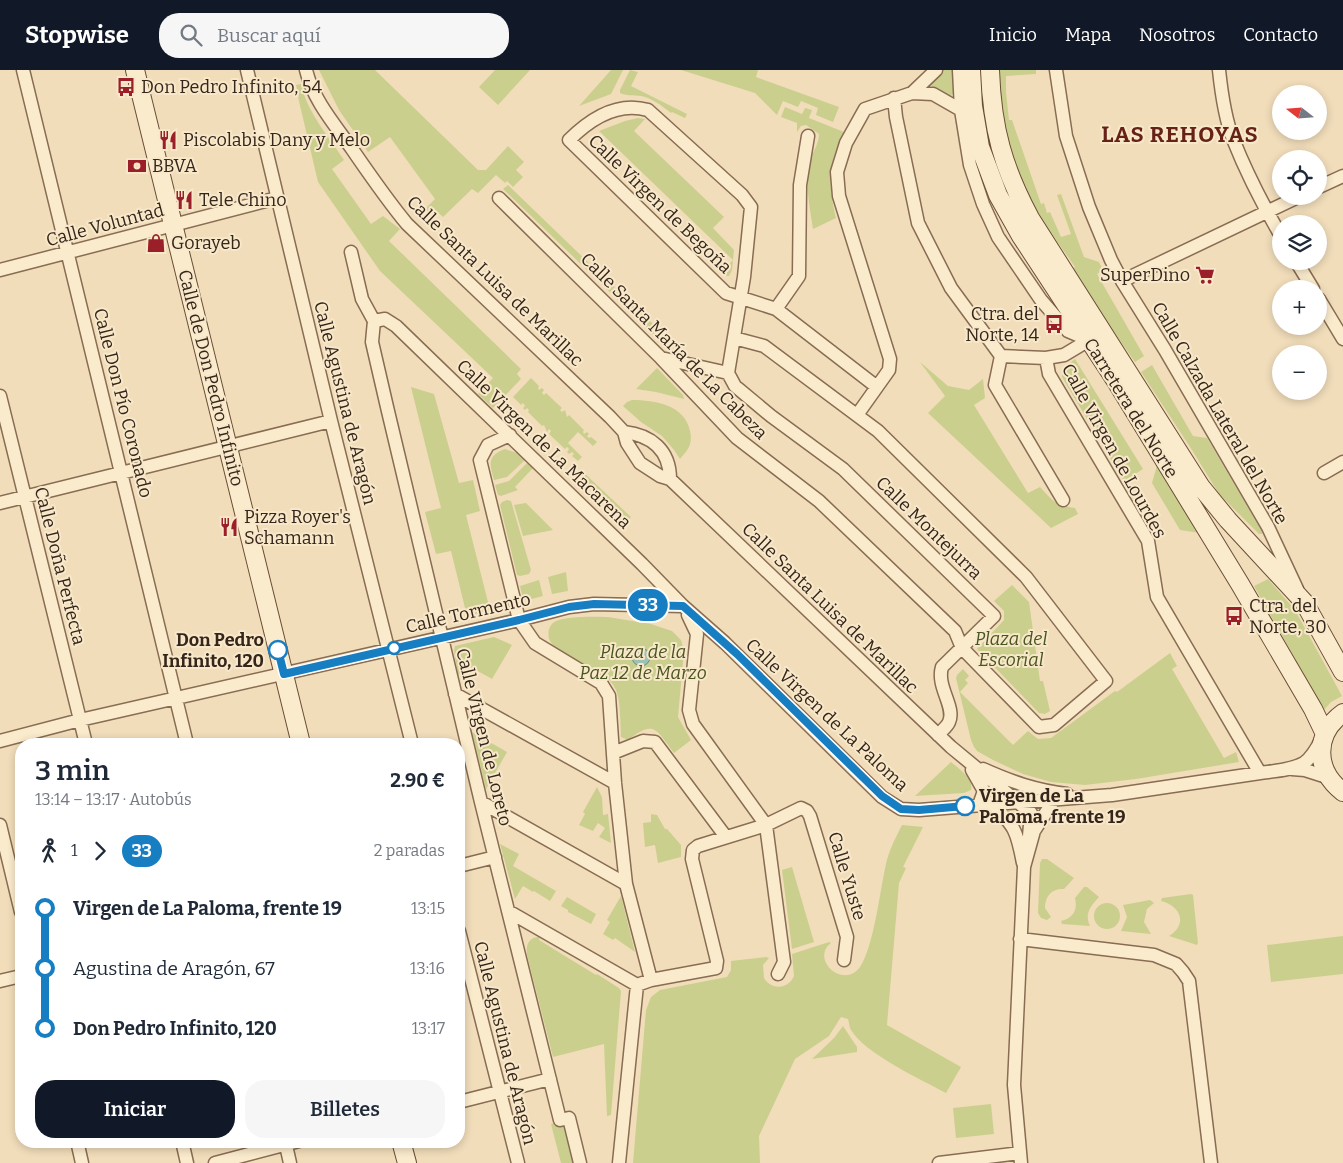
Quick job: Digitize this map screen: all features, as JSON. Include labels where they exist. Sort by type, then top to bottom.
[{"type":"street","name":"Calle Don Pío Coronado","points":[[23,70],[186,738]]},
{"type":"street","name":"Calle de Don Pedro Infinito","points":[[135,70],[300,738]]},
{"type":"street","name":"Calle Agustina de Aragón","points":[[247,70],[331,421],[410,738]]},
{"type":"street","name":"Calle Santa Luisa de Marillac","points":[[306,70],[322,106],[385,197],[407,224],[624,432],[627,443],[640,463],[660,476],[670,479],[938,735],[1031,813],[1028,848]]},
{"type":"street","points":[[912,93],[936,70]]},
{"type":"street","points":[[959,70],[961,110],[970,165],[983,204],[998,238],[1041,300],[1068,331],[1089,340]]},
{"type":"street","name":"Carretera del Norte","points":[[971,70],[973,106],[980,146],[998,195],[1021,236],[1116,381],[1240,584],[1313,709],[1325,734]]},
{"type":"street","name":"Carretera del Norte","points":[[990,70],[991,102],[997,137],[1015,189],[1030,218],[1201,486],[1228,520],[1304,602],[1343,672]]},
{"type":"street","name":"Calle Calzada Lateral del Norte","points":[[1056,70],[1066,136],[1077,174],[1089,207],[1122,281],[1165,350],[1268,527],[1304,602]]},
{"type":"street","points":[[1219,70],[1232,137],[1272,221]]},
{"type":"street","points":[[734,338],[764,346],[857,415],[889,370],[889,352],[839,196],[837,172],[846,143],[865,109],[894,98],[912,93],[933,94],[961,110]]},
{"type":"street","points":[[894,98],[896,117],[918,223],[951,288],[1001,356],[995,385],[1063,500]]},
{"type":"street","name":"Calle Virgen de Begoña","points":[[741,298],[751,207],[742,195],[648,110],[636,107],[616,108],[584,125],[569,140],[726,293],[741,298],[776,309],[877,387]]},
{"type":"street","points":[[776,309],[800,276],[800,185],[808,136]]},
{"type":"street","points":[[1327,183],[1343,176]]},
{"type":"street","name":"Calle Voluntad","points":[[0,270],[277,198]]},
{"type":"street","name":"Calle Santa María de La Cabeza","points":[[499,198],[661,358],[737,438],[819,501],[955,631],[962,648],[1039,727],[1054,725],[1106,681],[1026,577],[878,431],[857,415]]},
{"type":"street","points":[[1122,281],[1281,205]]},
{"type":"street","points":[[351,252],[362,299],[374,321]]},
{"type":"street","points":[[661,358],[728,373],[741,298]]},
{"type":"street","points":[[1327,312],[1343,339]]},
{"type":"street","name":"Calle Virgen de La Macarena","points":[[374,321],[385,319],[396,326],[510,435],[683,606]]},
{"type":"street","name":"Calle Virgen de Loreto","points":[[374,321],[372,342],[481,802],[560,1120],[569,1118],[580,1163]]},
{"type":"street","points":[[1001,356],[1046,358],[1064,356],[1089,340]]},
{"type":"street","name":"Calle Virgen de Lourdes","points":[[1046,358],[1049,374],[1148,541],[1157,597],[1260,773]]},
{"type":"street","name":"Calle Montejurra","points":[[728,373],[735,386],[771,416],[842,469],[994,616],[942,667],[941,683],[950,714],[949,722],[938,735]]},
{"type":"street","name":"Calle Doña Perfecta","points":[[0,396],[84,738]]},
{"type":"street","points":[[0,503],[331,421]]},
{"type":"street","name":"Calle Santa Luisa de Marillac","points":[[624,432],[648,438],[658,446],[670,468],[670,479]]},
{"type":"street","points":[[510,435],[488,445],[480,460],[519,620],[535,643],[600,683],[609,696],[615,783],[626,884],[651,980]]},
{"type":"street","points":[[1324,474],[1343,462]]},
{"type":"street","name":"Calle Tormento","points":[[0,741],[80,720],[569,607],[594,604],[683,606]]},
{"type":"street","points":[[683,606],[697,634],[689,710],[693,724],[766,825],[784,962],[778,974]]},
{"type":"street","name":"Calle Virgen de La Paloma","points":[[683,606],[737,654],[882,796],[901,809],[919,810],[1084,797]]},
{"type":"street","points":[[455,694],[615,783]]},
{"type":"street","points":[[1084,797],[1112,795],[1260,773],[1304,763],[1315,751],[1329,726],[1343,713]]},
{"type":"street","points":[[1325,734],[1321,745],[1322,763],[1330,778],[1343,792]]},
{"type":"street","points":[[613,753],[643,741],[655,742],[726,837]]},
{"type":"street","name":"Calle Santa Luisa de Marillac","points":[[968,761],[984,791],[985,804]]},
{"type":"street","name":"Calle Santa Luisa de Marillac","points":[[968,761],[1014,782],[1039,790],[1084,797]]},
{"type":"street","points":[[1284,769],[1305,770],[1330,778]]},
{"type":"street","points":[[939,1163],[1021,1158],[1014,1084],[1024,867],[1034,831],[1054,800]]},
{"type":"street","points":[[481,802],[626,884]]},
{"type":"street","points":[[985,804],[1008,819],[1018,835],[1024,867]]},
{"type":"street","name":"Calle Yuste","points":[[766,825],[801,808],[807,811],[810,816],[847,937],[844,960]]},
{"type":"street","points":[[508,911],[637,985],[651,980],[716,968],[717,961],[692,859],[693,850],[698,846],[766,825]]},
{"type":"street","points":[[0,826],[15,887]]},
{"type":"street","points":[[465,864],[495,857]]},
{"type":"street","points":[[1020,939],[1154,955],[1176,964],[1183,972],[1189,981],[1211,1163]]},
{"type":"street","name":"Calle Agustina de Aragón","points":[[465,955],[518,1163]]},
{"type":"street","points":[[0,981],[15,977]]},
{"type":"street","points":[[619,1163],[637,985]]},
{"type":"street","points":[[465,1100],[550,1079]]},
{"type":"street","points":[[79,1148],[82,1163]]},
{"type":"street","points":[[184,1148],[187,1163]]},
{"type":"street","points":[[215,1163],[268,1148]]},
{"type":"street","points":[[286,1148],[290,1163]]},
{"type":"street","points":[[403,1148],[407,1163]]},
{"type":"green space","points":[[319,70],[375,70],[478,170],[486,170],[508,146],[524,162],[516,170],[523,177],[513,187],[496,175],[478,193],[472,189],[443,217],[433,208],[423,218],[420,214],[435,199],[390,137],[368,152],[339,110]]},
{"type":"green space","points":[[495,70],[530,70],[498,105],[479,87]]},
{"type":"green space","points":[[611,70],[623,70],[611,94],[579,106]]},
{"type":"green space","points":[[630,70],[638,72],[631,86],[687,114],[685,118],[671,113],[649,99],[620,93]]},
{"type":"green space","points":[[681,70],[758,70],[756,77],[839,107],[833,122],[816,115],[818,108],[801,101],[798,107],[783,101],[777,115],[755,93]]},
{"type":"green space","points":[[941,70],[953,70],[953,94],[950,97],[930,85],[930,82]]},
{"type":"green space","points":[[1000,70],[1036,70],[1036,74],[1006,76],[1009,120],[1012,120],[1041,204],[1044,203],[1047,213],[1050,212],[1061,237],[1071,234],[1057,195],[1061,194],[1084,257],[1099,262],[1102,268],[1097,274],[1144,356],[1135,362],[1070,270],[1075,267],[1039,214],[1021,182],[1006,135],[1001,102]]},
{"type":"green space","points":[[301,84],[313,114],[344,160],[332,169],[371,224],[383,216],[400,229],[389,241],[521,369],[517,374],[521,379],[493,408],[478,394],[493,378],[380,271],[318,182],[298,97],[296,85]]},
{"type":"green space","points":[[785,107],[802,114],[805,108],[812,110],[809,118],[844,132],[835,154],[831,174],[836,218],[813,229],[808,197],[808,173],[819,134],[806,125],[801,126],[797,132],[797,123],[781,117]]},
{"type":"green space","points":[[638,118],[645,119],[634,131],[724,217],[713,228],[734,250],[733,260],[599,131],[625,121]]},
{"type":"green space","points":[[508,185],[593,267],[588,271],[503,189]]},
{"type":"green space","points":[[733,260],[732,270],[729,276],[722,272]]},
{"type":"green space","points":[[595,269],[666,336],[661,341],[591,274]]},
{"type":"green space","points":[[1075,359],[1143,469],[1124,481],[1062,377],[1062,369]]},
{"type":"green space","points":[[920,362],[948,386],[969,390],[983,379],[985,398],[974,405],[1028,493],[1040,487],[1055,502],[1075,508],[1078,514],[1051,528],[928,413],[945,396]]},
{"type":"green space","points":[[1152,365],[1193,436],[1207,438],[1262,534],[1259,534],[1219,494],[1141,372]]},
{"type":"green space","points":[[657,368],[683,395],[684,399],[636,389]]},
{"type":"green space","points":[[531,378],[539,386],[539,390],[542,388],[544,390],[542,393],[544,395],[546,393],[562,408],[560,410],[562,412],[565,410],[567,417],[569,415],[584,430],[584,434],[587,432],[589,438],[591,437],[597,442],[593,446],[578,432],[568,443],[582,457],[578,461],[572,456],[574,454],[572,452],[569,454],[567,452],[569,449],[567,447],[565,449],[549,434],[551,431],[549,429],[547,432],[544,425],[542,426],[528,412],[527,408],[525,410],[523,408],[525,406],[523,403],[521,405],[513,397]]},
{"type":"green space","points":[[411,387],[434,394],[459,483],[473,480],[480,511],[466,515],[490,610],[467,616],[451,551],[436,554],[425,512],[441,508]]},
{"type":"green space","points":[[632,400],[659,403],[676,410],[682,415],[687,422],[691,440],[687,450],[680,459],[662,436],[641,422],[623,406]]},
{"type":"green space","points":[[505,449],[517,453],[525,460],[507,477],[494,480],[491,465],[492,458]]},
{"type":"green space","points":[[1158,462],[1200,533],[1180,530],[1152,483]]},
{"type":"green space","points":[[527,463],[533,468],[515,487],[518,490],[501,496],[498,495],[495,485],[509,481]]},
{"type":"green space","points":[[582,471],[631,517],[627,522],[578,475]]},
{"type":"green space","points":[[507,500],[511,501],[531,570],[529,574],[517,575],[500,505]]},
{"type":"green space","points":[[526,503],[553,530],[523,536],[514,505]]},
{"type":"green space","points":[[566,572],[568,591],[552,594],[548,577]]},
{"type":"green space","points":[[1268,579],[1295,610],[1342,696],[1331,702],[1324,710],[1254,586]]},
{"type":"green space","points":[[539,580],[543,596],[528,600],[523,599],[520,586]]},
{"type":"green space","name":"Plaza del Escorial","points":[[1012,585],[1029,602],[1040,681],[1043,681],[1050,711],[1045,714],[1039,713],[977,649],[1004,620],[1004,611],[994,601]]},
{"type":"green space","name":"Plaza de la Paz 12 de Marzo","points":[[578,617],[608,617],[651,624],[672,631],[681,640],[684,651],[678,717],[691,740],[674,753],[659,733],[654,730],[644,730],[628,740],[621,737],[619,701],[616,690],[610,681],[602,673],[562,653],[554,647],[549,639],[550,627],[556,621]]},
{"type":"green space","points":[[494,637],[512,645],[492,679],[465,664],[458,676],[455,646]]},
{"type":"green space","points":[[1170,653],[1177,666],[1172,669],[1224,758],[1236,752],[1239,762],[1136,779],[1085,785],[1051,782],[1023,774],[993,760],[977,751],[974,747],[956,678],[963,669],[969,676],[965,680],[968,683],[960,692],[1013,745],[1028,731],[1038,739],[1051,738]]},
{"type":"green space","points":[[472,732],[507,752],[486,789]]},
{"type":"green space","points":[[951,762],[968,778],[971,790],[964,793],[915,796]]},
{"type":"green space","points":[[597,787],[602,797],[603,815],[608,814],[611,843],[599,837],[605,828],[598,823],[593,831],[579,825],[585,814],[583,812]]},
{"type":"green space","points":[[651,814],[657,815],[665,829],[681,845],[681,857],[658,863],[655,845],[645,847],[643,823],[651,822]]},
{"type":"green space","points":[[902,825],[923,827],[903,867],[906,868],[899,883],[887,1025],[961,1067],[946,1093],[880,1057],[858,1039],[851,1030],[848,1019],[841,1017],[829,1036],[795,1059],[759,1136],[760,1163],[633,1163],[646,1010],[651,997],[660,990],[727,977],[731,970],[731,961],[766,957],[769,958],[763,965],[764,978],[771,985],[784,986],[794,976],[792,954],[829,942],[831,943],[824,957],[826,964],[838,974],[853,973],[860,967],[869,946],[887,859]]},
{"type":"green space","points":[[500,844],[519,854],[513,866],[556,891],[550,901],[523,886],[515,899]]},
{"type":"green space","points":[[1042,859],[1047,859],[1074,878],[1064,889],[1053,891],[1048,896],[1045,908],[1051,917],[1047,920],[1041,918],[1038,913],[1040,863]]},
{"type":"green space","points":[[792,867],[814,942],[792,949],[782,870]]},
{"type":"green space","points":[[1084,887],[1087,887],[1099,897],[1088,913],[1090,926],[1062,924],[1061,921],[1069,918],[1074,913],[1076,906],[1075,898]]},
{"type":"green space","points":[[1193,895],[1197,945],[1169,936],[1179,926],[1180,916],[1168,903],[1161,901],[1162,898]]},
{"type":"green space","points":[[621,896],[635,952],[615,938],[613,940],[603,934],[610,922],[607,920]]},
{"type":"green space","points":[[567,897],[596,914],[591,924],[568,912],[568,910],[561,906]]},
{"type":"green space","points":[[1150,900],[1154,903],[1147,909],[1144,922],[1151,934],[1121,931],[1127,917],[1123,905]]},
{"type":"green space","points":[[1107,903],[1116,907],[1120,916],[1116,925],[1107,929],[1098,925],[1094,916],[1098,907]]},
{"type":"green space","points":[[1343,936],[1343,974],[1271,982],[1267,945]]},
{"type":"green space","points":[[540,937],[539,940],[597,974],[621,991],[611,1115],[607,1116],[604,1044],[553,1057],[527,955],[530,940]]},
{"type":"green space","points":[[843,1026],[857,1047],[857,1052],[812,1059],[834,1038]]},
{"type":"green space","points":[[991,1104],[994,1134],[956,1138],[953,1108]]},
{"type":"green space","points":[[571,1119],[582,1163],[561,1163],[551,1124]]},
{"type":"water","points":[[641,648],[647,651],[650,657],[647,663],[641,666],[635,663],[632,657],[635,651]]},
{"type":"bus line","name":"33","points":[[278,650],[284,674],[569,607],[594,604],[683,606],[737,654],[882,796],[901,809],[919,810],[965,806]]},
{"type":"place","name":"Don Pedro Infinito, 54","points":[[126,87]]},
{"type":"place","name":"Piscolabis Dany y Melo","points":[[168,140]]},
{"type":"place","name":"BBVA","points":[[137,166]]},
{"type":"place","name":"Tele Chino","points":[[184,200]]},
{"type":"place","name":"Gorayeb","points":[[156,243]]},
{"type":"place","name":"SuperDino","points":[[1205,275]]},
{"type":"place","name":"Ctra. del Norte, 14","points":[[1054,324]]},
{"type":"place","name":"Pizza Royer's Schamann","points":[[229,527]]},
{"type":"place","name":"Ctra. del Norte, 30","points":[[1234,616]]},
{"type":"place","name":"Don Pedro Infinito, 120","points":[[278,650]]},
{"type":"place","name":"Virgen de La Paloma, frente 19","points":[[965,806]]},
{"type":"district","name":"LAS REHOYAS","points":[[1180,134]]}]
